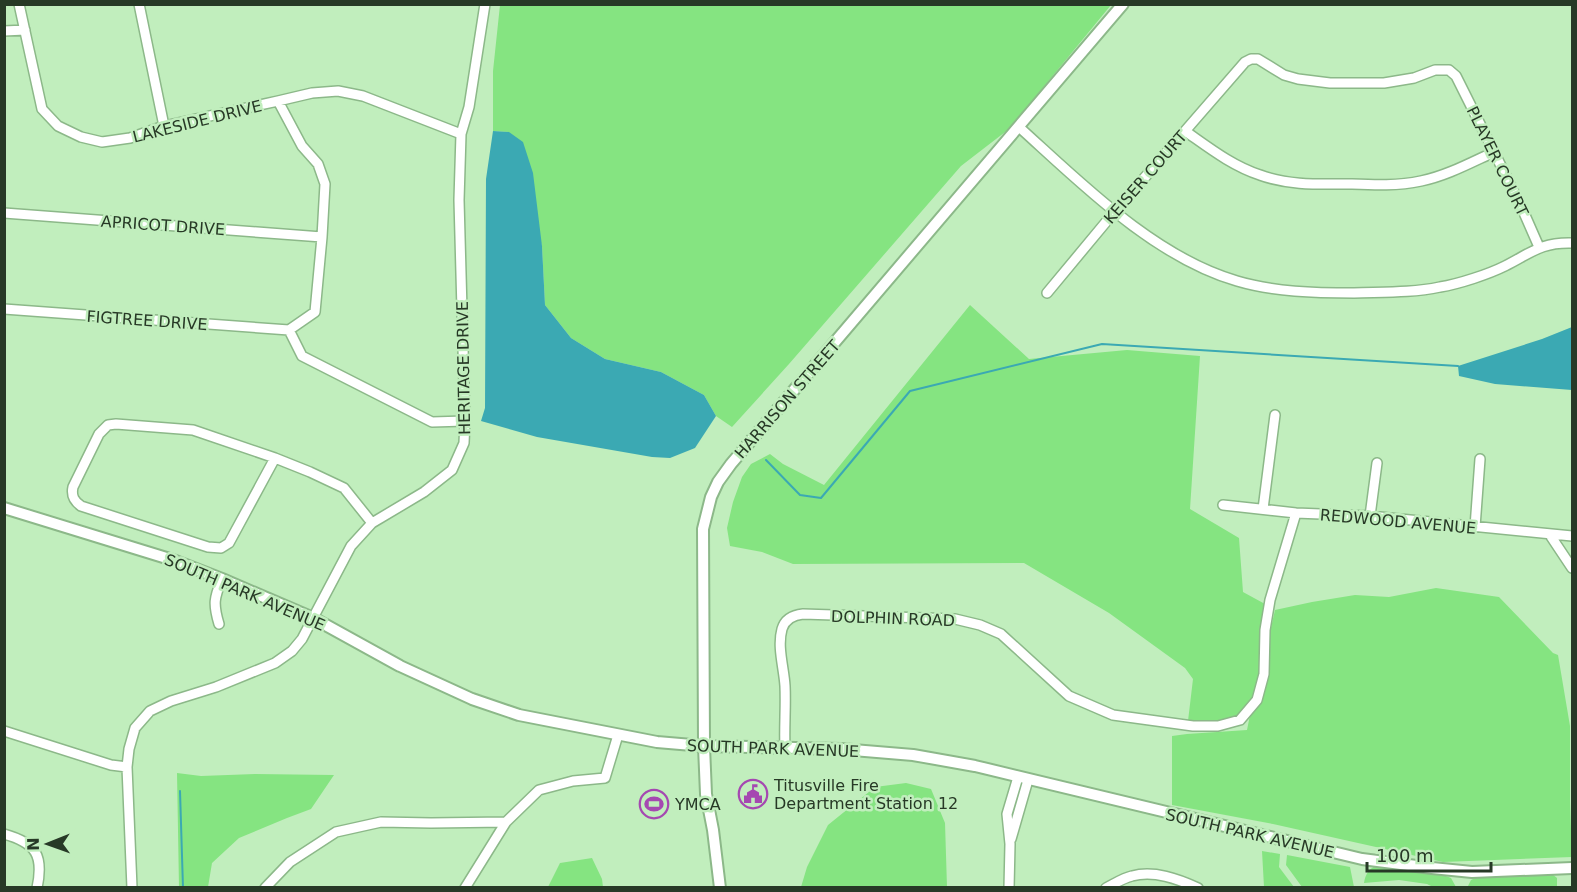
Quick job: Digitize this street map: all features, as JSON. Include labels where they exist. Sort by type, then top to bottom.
[{"type":"street","name":"LAKESIDE DRIVE","points":[[19,4],[42,109],[58,126],[81,137],[102,142],[130,138],[164,126],[278,100],[312,93],[338,91],[363,96],[461,134]]},
{"type":"street","points":[[139,4],[164,126]]},
{"type":"street","name":"HERITAGE DRIVE","points":[[132,888],[127,767],[135,728],[150,711],[171,701],[216,687],[275,663],[292,651],[302,639],[351,546],[372,523],[424,492],[452,470],[464,443],[459,200],[461,134],[469,107],[485,4]]},
{"type":"street","name":"HARRISON STREET","points":[[720,888],[706,794],[704,746],[703,529],[711,497],[731,464],[1123,4]]},
{"type":"street","points":[[4,31],[25,30]]},
{"type":"street","name":"KEISER COURT","points":[[1047,293],[1245,62],[1258,59],[1284,75],[1330,83],[1384,83],[1414,78],[1434,70],[1449,70],[1456,76]]},
{"type":"street","name":"PLAYER COURT","points":[[1456,76],[1539,247]]},
{"type":"street","points":[[278,100],[302,146],[318,164],[325,184],[315,312],[289,330],[302,356],[432,422],[465,421]]},
{"type":"street","points":[[1019,127],[1115,213],[1189,261],[1220,276],[1237,281],[1285,290],[1326,293],[1425,290],[1454,284],[1504,267],[1539,247],[1562,242],[1572,243]]},
{"type":"street","points":[[1185,131],[1219,155],[1244,168],[1269,178],[1300,184],[1384,185],[1419,182],[1440,176],[1494,152]]},
{"type":"street","name":"APRICOT DRIVE","points":[[4,213],[322,237]]},
{"type":"street","name":"FIGTREE DRIVE","points":[[4,309],[289,330]]},
{"type":"street","points":[[1263,509],[1275,415]]},
{"type":"street","points":[[275,458],[229,543],[221,548],[208,547],[90,509],[77,503],[73,497],[73,487],[99,434],[105,427],[111,424],[193,429],[275,458],[344,488],[372,523]]},
{"type":"street","points":[[1474,527],[1480,459]]},
{"type":"street","points":[[1370,516],[1377,463]]},
{"type":"street","name":"REDWOOD AVENUE","points":[[1223,504],[1296,513],[1370,516],[1572,536]]},
{"type":"street","name":"SOUTH PARK AVENUE","points":[[4,508],[173,560],[222,579],[313,618],[400,666],[472,699],[519,715],[657,742],[704,746],[841,749],[913,755],[975,766],[1362,859],[1472,872],[1572,868]]},
{"type":"street","name":"DOLPHIN ROAD","points":[[785,748],[785,686],[780,639],[782,627],[788,620],[794,615],[803,614],[955,619],[972,622],[1001,634],[1069,696],[1113,715],[1193,726],[1218,726],[1240,720],[1257,700],[1264,674],[1265,630],[1270,600],[1296,513]]},
{"type":"street","points":[[1550,535],[1572,568]]},
{"type":"street","points":[[219,624],[214,604],[222,579]]},
{"type":"street","points":[[4,731],[111,765],[127,767]]},
{"type":"street","points":[[465,888],[506,822],[539,790],[573,781],[605,778],[618,735]]},
{"type":"street","points":[[1009,888],[1010,844],[1007,814],[1023,779]]},
{"type":"street","points":[[265,888],[290,862],[336,832],[381,822],[506,822]]},
{"type":"street","points":[[4,834],[21,839],[34,849],[40,865],[37,888]]},
{"type":"street","points":[[1107,887],[1132,876],[1152,874],[1182,880],[1198,888]]},
{"type":"green space","points":[[500,5],[1111,5],[1009,129],[961,166],[732,427],[716,416],[704,395],[661,372],[605,359],[571,338],[545,305],[542,246],[509,132],[493,131],[493,71]]},
{"type":"green space","points":[[970,305],[1029,359],[1127,350],[1200,356],[1190,509],[1239,538],[1243,592],[1265,604],[1260,632],[1260,669],[1256,689],[1251,700],[1236,715],[1227,720],[1215,722],[1188,721],[1193,679],[1185,668],[1109,613],[1024,563],[793,564],[762,552],[730,546],[727,528],[733,502],[742,477],[751,464],[770,454],[783,464],[824,485]]},
{"type":"green space","points":[[1436,588],[1499,597],[1553,653],[1558,655],[1570,726],[1572,857],[1443,862],[1273,824],[1172,805],[1172,736],[1247,730],[1250,715],[1262,701],[1269,675],[1270,632],[1275,610],[1355,595],[1389,597]]},
{"type":"green space","points":[[177,773],[201,776],[334,775],[311,809],[239,838],[212,863],[208,887],[179,888]]},
{"type":"green space","points":[[906,783],[931,789],[945,823],[947,887],[801,887],[807,867],[828,825],[875,787]]},
{"type":"green space","points":[[1262,851],[1280,854],[1279,867],[1294,887],[1264,887]]},
{"type":"green space","points":[[1287,855],[1350,867],[1354,887],[1302,887],[1286,865]]},
{"type":"green space","points":[[592,858],[602,879],[603,887],[548,887],[560,863]]},
{"type":"green space","points":[[1376,866],[1446,876],[1451,878],[1456,887],[1433,887],[1399,880],[1364,883],[1368,872]]},
{"type":"green space","points":[[1552,874],[1557,878],[1557,887],[1467,888],[1471,880],[1479,876]]},
{"type":"water","points":[[493,131],[509,132],[523,142],[533,173],[542,246],[545,305],[571,338],[605,359],[661,372],[704,395],[716,416],[695,448],[670,458],[652,457],[537,437],[481,421],[485,408],[486,179]]},
{"type":"water","points":[[1572,327],[1572,390],[1495,384],[1459,376],[1458,366]]},
{"type":"waterway","points":[[766,460],[800,495],[821,498],[910,391],[1102,344],[1458,366]]},
{"type":"waterway","points":[[180,791],[183,888]]},
{"type":"place","name":"Titusville Fire Department Station 12","points":[[753,794]]},
{"type":"place","name":"YMCA","points":[[654,804]]}]
